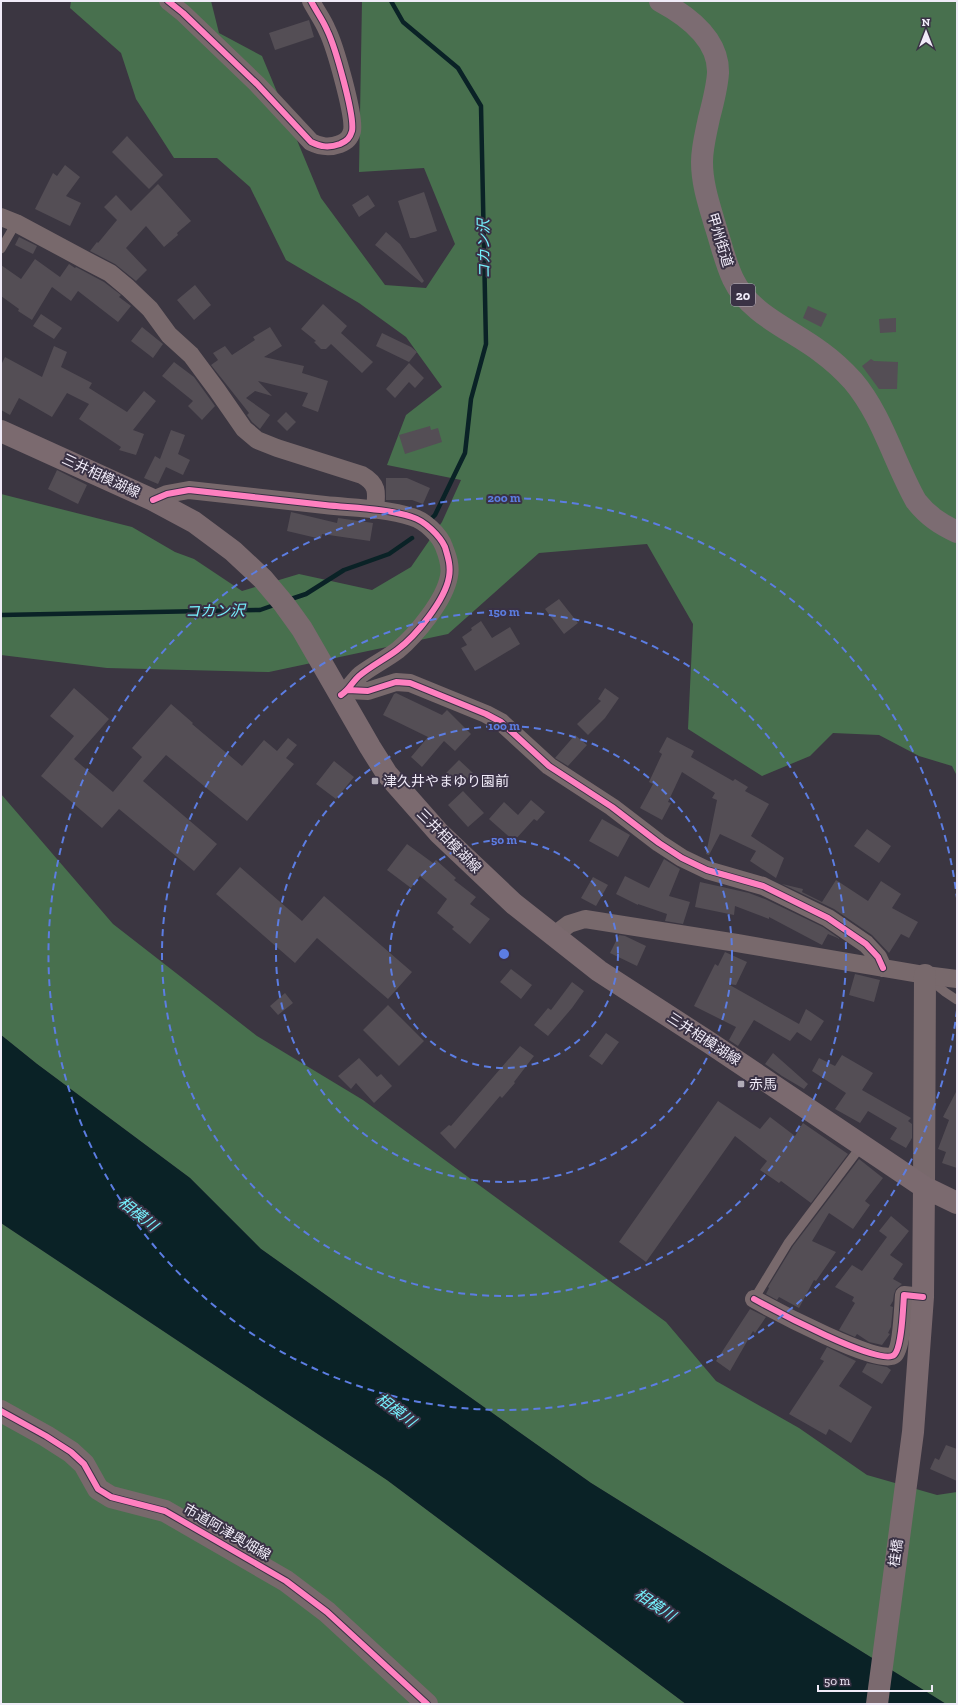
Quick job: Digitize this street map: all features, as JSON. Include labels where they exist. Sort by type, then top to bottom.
[{"type":"highway","name":"甲州街道","points":[[660,1],[688,19],[701,31],[709,41],[715,55],[718,71],[715,92],[702,147],[702,164],[704,183],[709,204],[726,260],[736,285],[755,309],[821,352],[852,380],[868,400],[916,501],[924,511],[939,524],[957,532]]},
{"type":"main road","name":"三井相模湖線","points":[[1,431],[153,500],[194,522],[227,546],[263,579],[302,629],[326,669],[344,693],[382,767],[407,798],[439,833],[514,904],[598,971],[710,1043],[924,1187],[957,1203]]},
{"type":"main road","name":"桂橋","points":[[877,1704],[916,1403],[923,1297],[924,1187]]},
{"type":"street","points":[[168,1],[257,84],[311,142],[320,146],[328,147],[346,141],[352,130],[352,119],[328,31],[311,1]]},
{"type":"street","points":[[9,220],[110,274],[128,288],[150,309],[169,335],[191,355],[204,370],[244,429],[250,435],[257,440],[277,448],[369,479],[375,486],[375,510]]},
{"type":"street","points":[[153,500],[167,494],[189,490],[375,510],[413,517],[421,521],[438,536],[443,543],[450,563],[449,578],[444,591],[419,628],[398,649],[358,676],[344,693]]},
{"type":"street","points":[[344,693],[368,691],[396,682],[410,683],[486,714],[501,722],[549,766],[612,807],[659,843],[682,858],[707,870],[764,886],[828,918],[866,944],[878,957],[883,968]]},
{"type":"street","points":[[553,936],[569,924],[586,919],[924,975],[957,979]]},
{"type":"street","points":[[924,975],[924,1187]]},
{"type":"street","points":[[754,1299],[817,1331],[865,1352],[889,1357],[894,1355],[897,1349],[902,1324],[904,1295],[923,1297]]},
{"type":"street","name":"市道阿津奥畑線","points":[[1,1411],[71,1452],[84,1464],[98,1489],[111,1497],[165,1510],[286,1581],[328,1612],[427,1704]]},
{"type":"lane","points":[[1,249],[9,220]]},
{"type":"lane","points":[[924,975],[957,1000]]},
{"type":"lane","points":[[754,1299],[788,1243],[862,1145]]},
{"type":"green space","points":[[71,1],[211,1],[219,33],[262,56],[321,198],[385,285],[426,288],[455,244],[424,168],[359,172],[362,1],[957,1],[957,776],[952,766],[919,756],[879,735],[833,733],[810,756],[762,776],[688,729],[693,624],[647,544],[539,553],[448,634],[269,672],[107,668],[1,655],[1,494],[132,527],[175,552],[194,559],[242,591],[299,574],[372,590],[411,567],[442,522],[461,480],[387,465],[406,415],[442,387],[406,337],[359,303],[286,260],[250,187],[217,158],[174,158],[136,99],[121,53],[70,8]]},
{"type":"green space","points":[[1,794],[113,924],[257,1036],[363,1100],[666,1322],[716,1381],[799,1428],[867,1475],[937,1495],[957,1492],[957,1704],[946,1704],[591,1483],[261,1249],[190,1178],[37,1064],[1,1035]]},
{"type":"green space","points":[[1,1223],[387,1480],[686,1704],[1,1704]]},
{"type":"water","name":"相模川","points":[[1,1035],[37,1064],[190,1178],[261,1249],[591,1483],[946,1704],[686,1704],[387,1480],[1,1223]]},
{"type":"building","points":[[309,20],[314,37],[275,50],[269,33]]},
{"type":"building","points":[[127,136],[163,175],[149,189],[112,152]]},
{"type":"building","points":[[65,165],[80,177],[66,196],[81,203],[70,226],[35,209],[53,173],[57,176]]},
{"type":"building","points":[[158,184],[191,221],[164,247],[146,226],[126,248],[147,270],[136,281],[115,264],[90,251],[117,220],[104,207],[116,195],[131,211]]},
{"type":"building","points":[[424,192],[437,231],[415,238],[410,238],[398,201]]},
{"type":"building","points":[[368,195],[375,206],[359,217],[352,205]]},
{"type":"building","points":[[386,232],[400,244],[424,281],[422,283],[375,245]]},
{"type":"building","points":[[19,237],[37,246],[33,254],[15,245]]},
{"type":"building","points":[[35,259],[60,277],[69,264],[75,268],[76,267],[104,282],[121,295],[119,297],[131,306],[118,322],[78,291],[71,301],[52,287],[32,320],[18,311],[19,309],[1,296],[1,265],[21,279]]},
{"type":"building","points":[[195,285],[211,305],[194,320],[177,300]]},
{"type":"building","points":[[323,304],[347,326],[341,333],[373,362],[362,373],[331,344],[326,349],[321,349],[314,342],[316,341],[301,329]]},
{"type":"building","points":[[808,306],[827,314],[821,327],[803,318]]},
{"type":"building","points":[[41,314],[62,328],[54,339],[33,326]]},
{"type":"building","points":[[896,318],[896,332],[880,333],[879,319]]},
{"type":"building","points":[[142,327],[163,344],[153,358],[131,341]]},
{"type":"building","points":[[270,327],[282,346],[264,357],[304,366],[302,373],[328,381],[318,412],[302,406],[308,393],[258,381],[272,396],[255,391],[246,398],[270,415],[260,429],[252,422],[247,415],[249,413],[211,365],[218,360],[213,353],[225,346],[232,355],[255,340],[253,337]]},
{"type":"building","points":[[382,333],[411,347],[417,352],[409,362],[376,346]]},
{"type":"building","points":[[54,346],[67,352],[61,367],[92,383],[89,388],[127,412],[144,391],[156,401],[133,430],[144,434],[136,455],[119,450],[121,447],[79,419],[89,404],[67,393],[52,417],[19,398],[10,415],[1,410],[1,365],[5,357],[42,377]]},
{"type":"building","points":[[871,359],[874,361],[898,362],[897,389],[879,389],[862,366]]},
{"type":"building","points":[[174,362],[194,377],[215,406],[202,420],[188,406],[193,401],[162,376]]},
{"type":"building","points":[[409,363],[424,378],[415,388],[409,382],[395,398],[386,389]]},
{"type":"building","points":[[286,412],[296,422],[287,431],[277,421]]},
{"type":"building","points":[[430,426],[431,430],[438,428],[442,442],[405,454],[399,435]]},
{"type":"building","points":[[171,430],[185,435],[178,454],[190,460],[183,475],[166,467],[158,484],[144,478],[155,456],[160,459]]},
{"type":"building","points":[[57,470],[87,485],[78,504],[48,489]]},
{"type":"building","points":[[386,478],[407,478],[430,488],[423,504],[412,500],[386,500]]},
{"type":"building","points":[[291,512],[337,523],[338,518],[373,523],[370,541],[322,534],[321,539],[287,531]]},
{"type":"building","points":[[559,599],[578,623],[564,634],[545,609]]},
{"type":"building","points":[[481,621],[492,638],[510,627],[520,644],[475,671],[461,648],[467,645],[462,637]]},
{"type":"building","points":[[74,688],[109,719],[74,759],[113,792],[142,757],[132,748],[171,704],[193,723],[192,724],[242,766],[264,740],[277,751],[288,738],[297,745],[286,758],[294,764],[247,821],[166,755],[143,781],[217,844],[194,871],[119,809],[102,828],[41,776],[74,736],[50,716]]},
{"type":"building","points":[[605,688],[619,698],[605,718],[588,735],[577,724],[601,701],[598,699]]},
{"type":"building","points":[[396,693],[442,715],[447,710],[471,734],[455,751],[444,741],[422,767],[411,757],[428,737],[383,715],[394,694]]},
{"type":"building","points":[[575,735],[587,745],[568,766],[555,758]]},
{"type":"building","points":[[667,737],[694,751],[691,757],[733,781],[735,779],[748,787],[745,791],[769,804],[751,836],[784,858],[776,878],[750,861],[756,851],[720,834],[709,855],[706,854],[717,800],[712,798],[715,793],[682,772],[668,802],[671,803],[662,820],[640,808],[653,784],[649,782],[662,754],[659,752]]},
{"type":"building","points":[[459,760],[473,773],[458,788],[444,775]]},
{"type":"building","points":[[334,761],[354,777],[336,799],[316,784]]},
{"type":"building","points":[[463,791],[484,813],[468,827],[448,805]]},
{"type":"building","points":[[531,800],[545,812],[537,821],[534,819],[514,841],[489,819],[504,802],[518,815]]},
{"type":"building","points":[[602,819],[630,835],[618,857],[589,841]]},
{"type":"building","points":[[867,829],[891,846],[879,863],[854,846]]},
{"type":"building","points":[[407,844],[433,863],[436,860],[456,878],[454,880],[476,897],[470,904],[490,919],[470,944],[452,929],[454,927],[437,913],[447,899],[420,876],[411,888],[387,870]]},
{"type":"building","points":[[664,859],[680,869],[669,896],[690,902],[683,924],[665,921],[667,914],[638,905],[616,894],[625,876],[649,888]]},
{"type":"building","points":[[240,867],[302,921],[324,896],[412,972],[388,999],[317,938],[295,963],[216,894]]},
{"type":"building","points":[[593,877],[608,885],[596,906],[581,898]]},
{"type":"building","points":[[836,880],[868,901],[881,881],[901,894],[892,908],[918,922],[909,938],[901,934],[889,953],[872,935],[834,909],[782,884],[803,889],[802,892],[822,902]]},
{"type":"building","points":[[700,882],[749,893],[765,899],[823,927],[840,939],[828,934],[822,945],[769,917],[769,919],[735,906],[734,915],[695,907]]},
{"type":"building","points":[[619,935],[625,936],[646,946],[637,966],[610,953]]},
{"type":"building","points":[[725,952],[747,962],[736,985],[728,984],[799,1024],[806,1009],[824,1021],[811,1041],[797,1032],[790,1041],[754,1020],[738,1046],[729,1040],[736,1027],[694,1006],[715,964],[718,966]]},
{"type":"building","points":[[511,969],[532,985],[521,999],[500,982]]},
{"type":"building","points":[[855,974],[880,980],[874,1002],[849,995]]},
{"type":"building","points":[[572,982],[584,991],[572,1008],[548,1036],[534,1025],[548,1008],[551,1010]]},
{"type":"building","points":[[285,993],[293,1003],[278,1015],[270,1006]]},
{"type":"building","points":[[388,1005],[424,1041],[399,1066],[363,1030]]},
{"type":"building","points":[[606,1033],[619,1042],[602,1065],[589,1056]]},
{"type":"building","points":[[520,1046],[534,1056],[514,1082],[515,1083],[502,1098],[500,1096],[455,1149],[440,1133],[449,1125],[451,1126]]},
{"type":"building","points":[[773,1053],[808,1084],[804,1089],[765,1064]]},
{"type":"building","points":[[842,1055],[873,1073],[862,1090],[911,1118],[908,1121],[912,1124],[912,1138],[906,1148],[890,1139],[897,1128],[868,1111],[860,1123],[835,1109],[846,1093],[812,1071],[819,1058],[835,1066]]},
{"type":"building","points":[[359,1058],[377,1077],[381,1074],[392,1086],[374,1103],[356,1083],[351,1089],[338,1076]]},
{"type":"building","points":[[957,1090],[957,1168],[942,1163],[946,1152],[938,1149],[949,1120],[943,1117]]},
{"type":"building","points":[[718,1101],[760,1129],[770,1117],[795,1136],[803,1123],[848,1154],[811,1203],[781,1181],[779,1183],[760,1170],[767,1161],[735,1136],[646,1262],[619,1242]]},
{"type":"building","points":[[859,1159],[883,1178],[865,1201],[870,1205],[853,1229],[829,1213],[812,1241],[836,1252],[816,1281],[814,1280],[799,1308],[779,1297],[777,1300],[766,1294],[769,1288],[768,1287],[793,1246]]},
{"type":"building","points":[[891,1216],[909,1231],[890,1255],[903,1264],[893,1279],[902,1284],[896,1289],[890,1306],[893,1307],[891,1327],[888,1333],[890,1334],[882,1345],[869,1342],[857,1334],[855,1337],[839,1330],[855,1303],[852,1301],[854,1297],[835,1287],[852,1265],[862,1271],[887,1237],[879,1231]]},
{"type":"building","points":[[750,1309],[766,1317],[755,1333],[753,1331],[730,1371],[716,1361]]},
{"type":"building","points":[[827,1347],[856,1361],[839,1386],[872,1407],[851,1443],[829,1429],[826,1435],[789,1414],[824,1361],[820,1359]]},
{"type":"building","points":[[867,1363],[887,1367],[891,1370],[882,1384],[862,1372]]},
{"type":"building","points":[[946,1445],[957,1449],[957,1481],[930,1469],[935,1458],[939,1460]]},
{"type":"waterway","name":"コカン沢","points":[[391,1],[403,22],[458,68],[481,106],[486,344],[471,399],[465,453],[435,515],[429,521]]},
{"type":"waterway","name":"コカン沢","points":[[288,600],[306,594],[344,570],[389,554],[412,538]]},
{"type":"waterway","name":"コカン沢","points":[[1,615],[260,610],[277,604]]},
{"type":"cycle path","points":[[168,1],[183,13],[257,84],[311,142],[322,146],[332,146],[345,142],[348,139],[352,131],[352,123],[344,81],[330,38],[324,23],[311,1]]},
{"type":"cycle path","points":[[153,500],[167,494],[189,490],[380,510],[402,514],[417,519],[427,525],[436,534],[445,547],[450,569],[446,586],[436,607],[421,627],[405,644],[359,676],[341,695]]},
{"type":"cycle path","points":[[348,690],[368,691],[396,682],[410,683],[486,714],[501,722],[549,766],[612,807],[659,843],[682,858],[707,870],[763,886],[828,918],[866,944],[878,957],[883,968]]},
{"type":"cycle path","points":[[754,1299],[848,1345],[869,1353],[885,1356],[894,1355],[897,1351],[902,1327],[904,1295],[923,1297]]},
{"type":"cycle path","points":[[1,1411],[71,1452],[84,1464],[98,1489],[111,1497],[165,1511],[286,1581],[327,1612],[427,1704]]},
{"type":"place","name":"津久井やまゆり園前","points":[[375,781]]},
{"type":"place","name":"赤馬","points":[[741,1084]]}]
